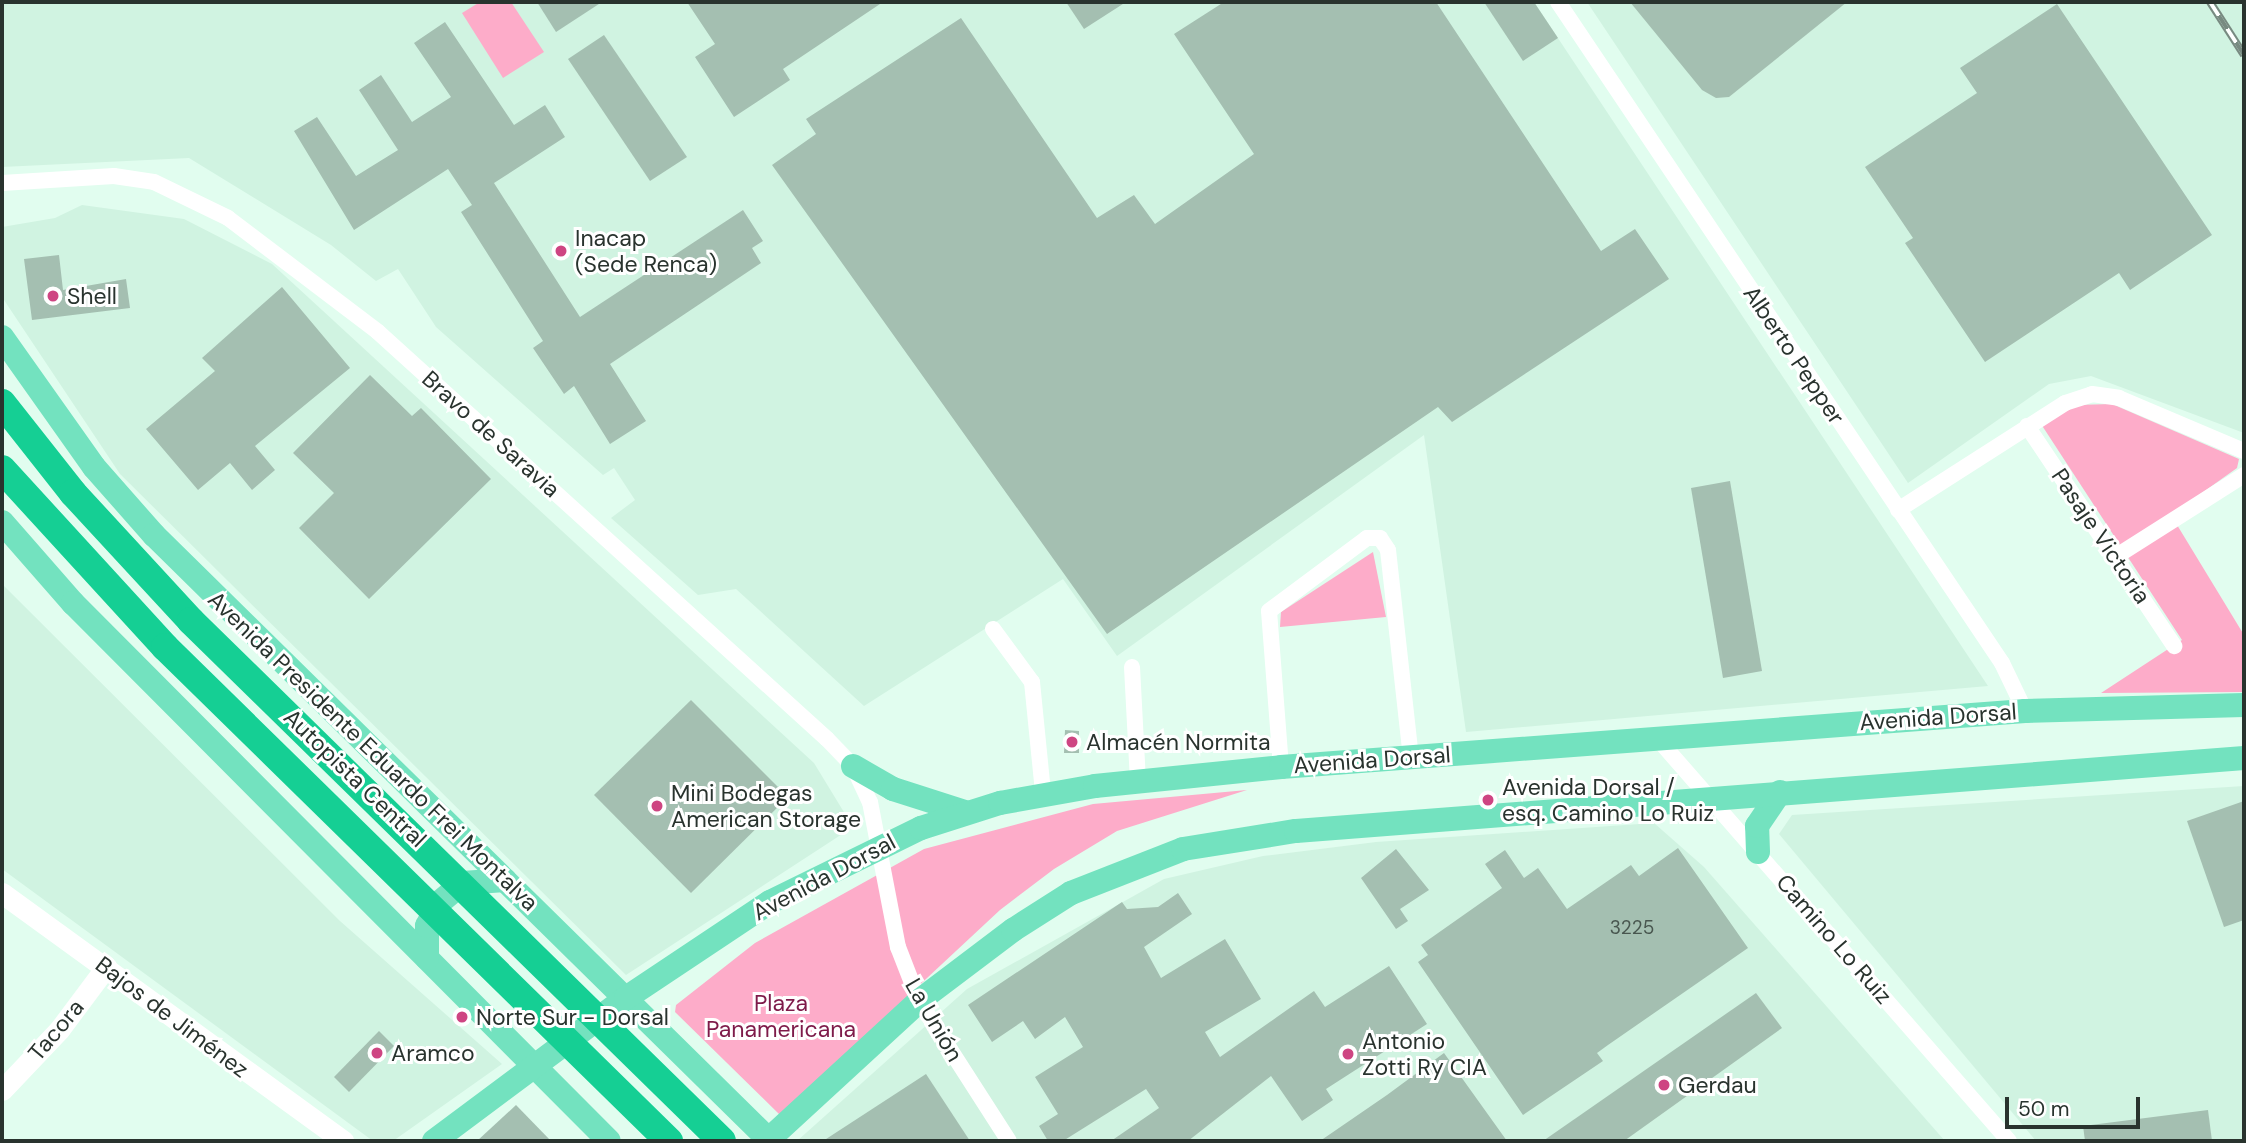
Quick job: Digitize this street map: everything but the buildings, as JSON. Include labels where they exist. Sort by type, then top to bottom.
[{"type":"highway","name":"Autopista Central","points":[[2,403],[73,493],[191,621],[384,806],[722,1141]]},
{"type":"highway","name":"Autopista Central","points":[[2,469],[165,647],[359,834],[669,1141]]},
{"type":"main road","name":"Avenida Presidente Eduardo Frei Montalva","points":[[2,337],[87,459],[154,535],[769,1141]]},
{"type":"main road","points":[[2,522],[73,603],[609,1141]]},
{"type":"main road","name":"Avenida Dorsal","points":[[434,1141],[626,998],[770,902],[879,846],[965,812],[1043,793],[1281,767],[2025,711],[2244,705]]},
{"type":"main road","points":[[769,1141],[919,1001],[1071,893],[1183,849],[1296,831],[2244,758]]},
{"type":"main road","points":[[853,766],[893,789],[965,812]]},
{"type":"main road","points":[[1758,852],[1757,826],[1780,792]]},
{"type":"main road","points":[[427,958],[427,926],[440,902],[474,879],[505,880]]},
{"type":"street","name":"Alberto Pepper","points":[[1558,2],[2006,670],[2025,711]]},
{"type":"street","name":"Bravo de Saravia","points":[[2,183],[114,176],[153,181],[238,225],[379,332],[853,766],[870,802],[879,846]]},
{"type":"street","points":[[1898,510],[2078,396],[2101,394],[2244,451]]},
{"type":"street","name":"Pasaje Victoria","points":[[2027,426],[2174,646]]},
{"type":"street","points":[[2115,557],[2244,475]]},
{"type":"street","points":[[1281,767],[1269,611],[1367,538],[1380,538],[1388,550],[1411,757]]},
{"type":"street","points":[[993,629],[1032,682],[1043,793]]},
{"type":"street","points":[[1132,667],[1138,781]]},
{"type":"street","name":"Camino Lo Ruiz","points":[[1657,738],[2009,1141]]},
{"type":"street","name":"La Unión","points":[[879,846],[898,947],[919,1001],[1009,1141]]},
{"type":"street","name":"Bajos de Jiménez","points":[[2,893],[343,1141]]},
{"type":"street","name":"Tacora","points":[[2,1090],[59,1030],[106,967]]},
{"type":"shaded area","points":[[2,2],[1534,2],[1988,686],[1466,732],[1424,435],[1117,656],[1063,579],[864,706],[736,589],[698,595],[611,518],[635,500],[614,468],[603,475],[436,327],[398,269],[376,281],[331,245],[189,158],[2,167]]},
{"type":"shaded area","points":[[1587,2],[2244,2],[2244,433],[2091,376],[2049,384],[1908,483]]},
{"type":"shaded area","points":[[82,205],[184,219],[272,264],[814,763],[853,827],[626,975],[120,474],[2,297],[2,227],[55,218]]},
{"type":"shaded area","points":[[2,584],[340,921],[502,1064],[393,1141],[373,1141],[2,869]]},
{"type":"shaded area","points":[[2244,786],[2244,1141],[2036,1141],[1779,834],[1792,815]]},
{"type":"shaded area","points":[[1654,823],[1704,867],[1945,1141],[797,1141],[967,989],[1164,879],[1263,856],[1376,842]]},
{"type":"green space","points":[[480,2],[511,2],[544,52],[503,78],[462,13]]},
{"type":"green space","points":[[2112,404],[2239,459],[2237,468],[2171,515],[2244,635],[2244,692],[2101,693],[2182,640],[2041,424],[2076,405]]},
{"type":"green space","points":[[1373,552],[1386,617],[1280,627],[1281,612]]},
{"type":"green space","name":"Plaza Panamericana","points":[[1247,790],[1117,831],[1054,869],[1000,910],[780,1115],[675,1012],[676,1005],[755,943],[924,849],[1093,804]]},
{"type":"railway","points":[[2210,2],[2244,55]]},
{"type":"place","name":"Inacap (Sede Renca)","points":[[561,251]]},
{"type":"place","name":"Shell","points":[[53,296]]},
{"type":"place","name":"Almacén Normita","points":[[1072,742]]},
{"type":"place","name":"Avenida Dorsal / esq. Camino Lo Ruiz","points":[[1488,800]]},
{"type":"place","name":"Mini Bodegas American Storage","points":[[657,806]]},
{"type":"place","name":"Norte Sur - Dorsal","points":[[462,1017]]},
{"type":"place","name":"Aramco","points":[[377,1053]]},
{"type":"place","name":"Antonio Zotti Ry CIA","points":[[1348,1054]]},
{"type":"place","name":"Gerdau","points":[[1664,1085]]}]
